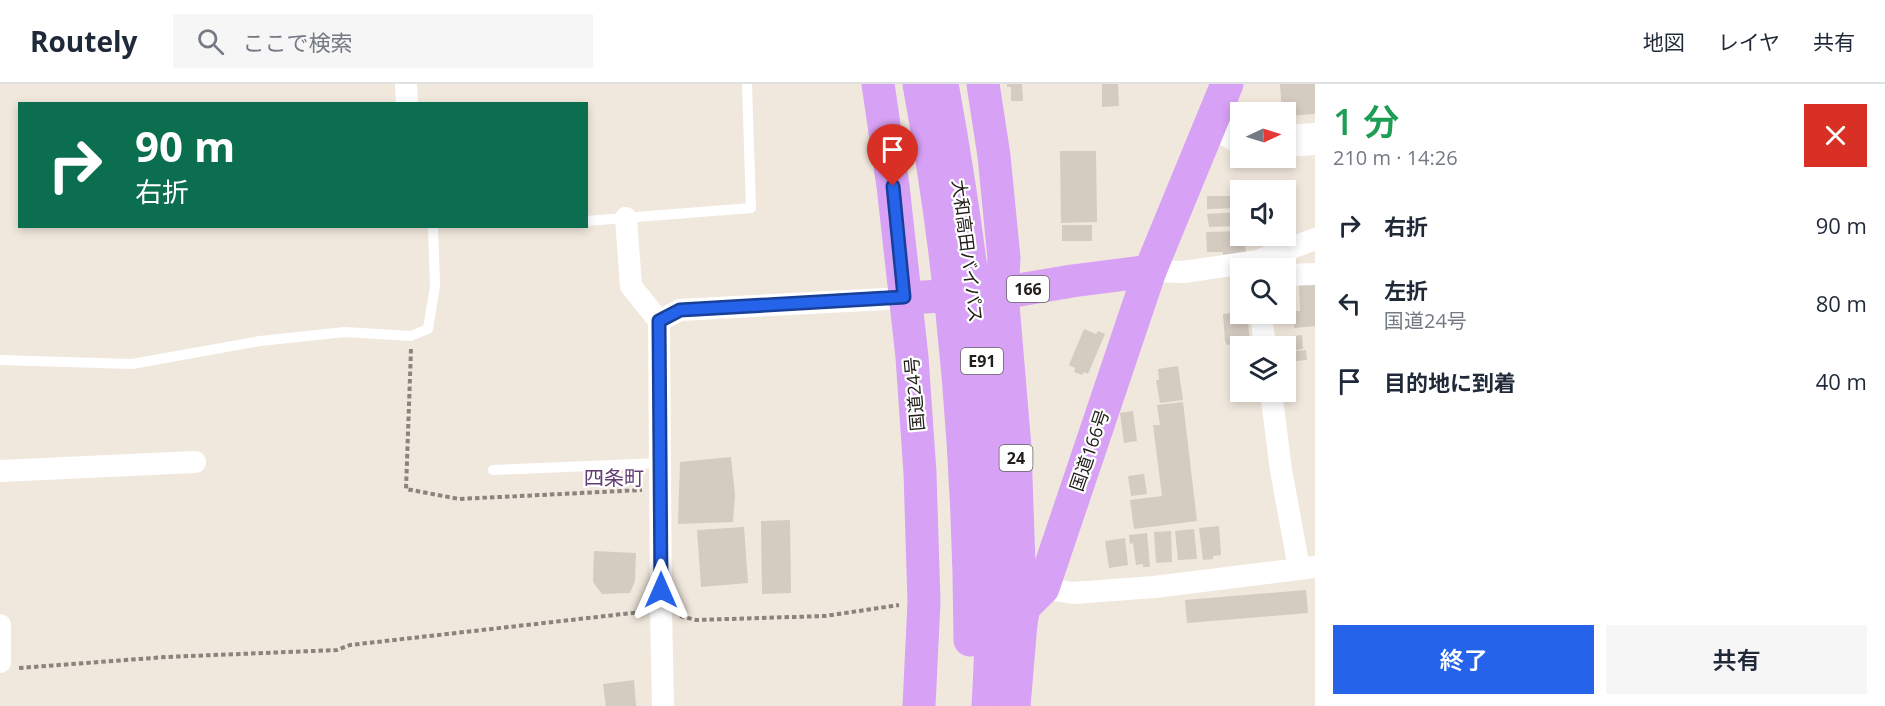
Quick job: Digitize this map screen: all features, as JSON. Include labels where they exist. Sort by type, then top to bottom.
[{"type":"highway","name":"国道24号","points":[[878,84],[893,186],[912,357],[920,474],[924,602],[920,706]]},
{"type":"highway","points":[[899,84],[909,143],[920,265],[932,353],[942,548],[944,644],[942,706]]},
{"type":"highway","name":"大和高田バイパス","points":[[919,84],[930,143],[950,286],[963,425],[969,548],[970,640],[966,706]]},
{"type":"highway","name":"大和高田バイパス","points":[[942,84],[965,214],[988,425],[993,546],[992,641],[988,706]]},
{"type":"highway","points":[[967,84],[994,258],[1002,293]]},
{"type":"highway","name":"24","points":[[983,84],[994,156],[1004,258],[1002,293],[1015,448],[1021,623],[1014,706]]},
{"type":"highway","name":"国道166号","points":[[1021,623],[1024,607],[1043,588],[1150,271],[1227,84]]},
{"type":"highway","name":"166","points":[[904,297],[1002,293],[1150,271]]},
{"type":"street","points":[[406,84],[407,102]]},
{"type":"street","points":[[1211,121],[1230,132]]},
{"type":"street","points":[[1296,140],[1315,139]]},
{"type":"street","points":[[626,218],[631,286],[659,321],[660,610],[663,706]]},
{"type":"street","points":[[1273,258],[1315,239]]},
{"type":"street","points":[[1150,271],[1184,272],[1230,268]]},
{"type":"street","points":[[1296,274],[1315,274]]},
{"type":"street","points":[[659,321],[680,310],[904,297]]},
{"type":"street","points":[[1043,588],[1073,594],[1154,587],[1307,567],[1281,470],[1272,402]]},
{"type":"street","points":[[0,471],[195,462]]},
{"type":"street","points":[[0,625],[6,665]]},
{"type":"lane","points":[[588,221],[751,208],[747,84]]},
{"type":"lane","points":[[0,360],[132,364],[260,341],[345,332],[411,336],[428,329],[435,286],[433,228]]},
{"type":"lane","points":[[493,470],[661,464]]},
{"type":"path","points":[[6,665],[337,650],[350,645],[660,610],[696,620],[825,616],[924,602]]},
{"type":"building","points":[[1007,84],[1022,84],[1023,101],[1011,101],[1011,87],[1007,87]]},
{"type":"building","points":[[1102,84],[1118,84],[1119,106],[1102,107]]},
{"type":"building","points":[[1280,84],[1315,84],[1315,114],[1296,115],[1296,102],[1281,102]]},
{"type":"building","points":[[1060,151],[1096,151],[1097,222],[1061,223]]},
{"type":"building","points":[[1207,196],[1230,196],[1230,208],[1207,209]]},
{"type":"building","points":[[1230,213],[1230,226],[1209,227],[1207,214]]},
{"type":"building","points":[[1062,225],[1092,225],[1092,241],[1062,241]]},
{"type":"building","points":[[1230,231],[1230,246],[1245,246],[1246,257],[1223,258],[1223,252],[1207,252],[1206,232]]},
{"type":"building","points":[[1315,284],[1315,326],[1294,328],[1296,311],[1300,311],[1299,285]]},
{"type":"building","points":[[1230,313],[1230,324],[1248,324],[1249,336],[1230,336],[1230,345],[1227,345],[1223,314]]},
{"type":"building","points":[[1084,329],[1096,334],[1098,331],[1105,334],[1088,374],[1084,372],[1082,375],[1074,372],[1075,368],[1069,365]]},
{"type":"building","points":[[1302,335],[1303,349],[1296,350],[1296,336],[1292,336]]},
{"type":"building","points":[[1306,350],[1307,360],[1296,361],[1296,351]]},
{"type":"building","points":[[1178,366],[1183,400],[1160,403],[1156,380],[1159,380],[1158,369]]},
{"type":"building","points":[[1183,402],[1197,521],[1134,529],[1130,500],[1162,496],[1153,425],[1160,425],[1157,405]]},
{"type":"building","points":[[1133,411],[1137,441],[1124,443],[1120,413]]},
{"type":"building","points":[[731,457],[735,495],[733,522],[678,524],[680,462]]},
{"type":"building","points":[[1144,474],[1147,494],[1131,496],[1128,476]]},
{"type":"building","points":[[790,520],[791,593],[762,594],[761,521]]},
{"type":"building","points":[[1219,526],[1221,555],[1203,560],[1199,528]]},
{"type":"building","points":[[744,527],[748,583],[701,587],[697,530]]},
{"type":"building","points":[[1194,529],[1197,559],[1178,560],[1175,531]]},
{"type":"building","points":[[1171,531],[1172,562],[1156,563],[1154,532]]},
{"type":"building","points":[[1147,533],[1150,567],[1143,567],[1143,564],[1136,565],[1133,543],[1130,544],[1129,535]]},
{"type":"building","points":[[1125,538],[1128,565],[1109,568],[1105,541]]},
{"type":"building","points":[[594,551],[636,553],[635,581],[630,593],[602,594],[593,582]]},
{"type":"building","points":[[1306,590],[1308,613],[1187,623],[1185,600]]},
{"type":"building","points":[[634,680],[636,706],[606,706],[603,684]]},
{"type":"district","name":"四条町","points":[[614,477]]},
{"type":"route","points":[[661,590],[659,321],[680,310],[904,297],[893,186]]}]
